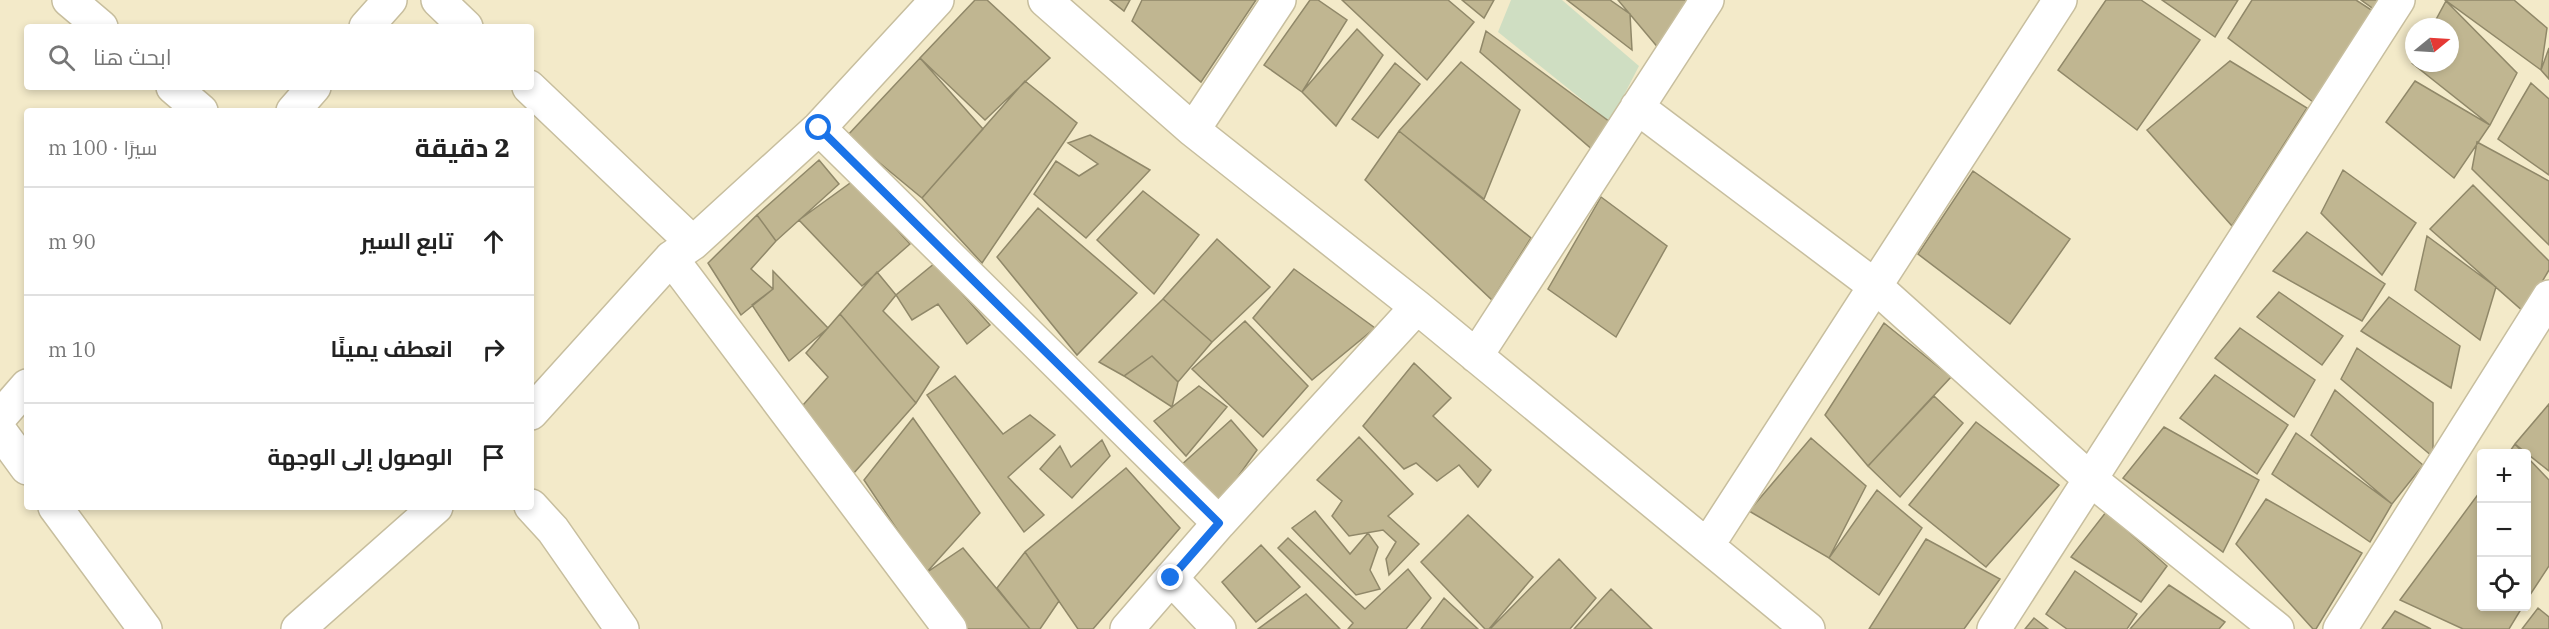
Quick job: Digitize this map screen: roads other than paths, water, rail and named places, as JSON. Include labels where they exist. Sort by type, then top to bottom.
[{"type":"street","points":[[69,0],[97,24]]},
{"type":"street","points":[[369,24],[390,0]]},
{"type":"street","points":[[438,0],[463,24]]},
{"type":"street","points":[[534,410],[682,250],[819,128],[937,0]]},
{"type":"street","points":[[1045,0],[1193,130],[1417,307],[1808,629]]},
{"type":"street","points":[[1193,130],[1279,0]]},
{"type":"street","points":[[1476,356],[1707,0]]},
{"type":"street","points":[[1707,546],[2060,0]]},
{"type":"street","points":[[1994,629],[2398,0]]},
{"type":"street","points":[[176,90],[198,108]]},
{"type":"street","points":[[295,108],[311,90]]},
{"type":"street","points":[[532,90],[682,250],[950,629]]},
{"type":"street","points":[[1637,107],[1875,286],[2090,479],[2277,629]]},
{"type":"street","points":[[819,128],[1219,523]]},
{"type":"street","points":[[2340,629],[2549,297]]},
{"type":"street","points":[[1127,629],[1219,523],[1417,307]]},
{"type":"street","points":[[0,417],[24,389]]},
{"type":"street","points":[[0,431],[24,464]]},
{"type":"street","points":[[534,509],[553,530],[622,629]]},
{"type":"street","points":[[58,510],[145,629]]},
{"type":"street","points":[[298,629],[433,510]]},
{"type":"street","points":[[1171,578],[1219,629]]}]
